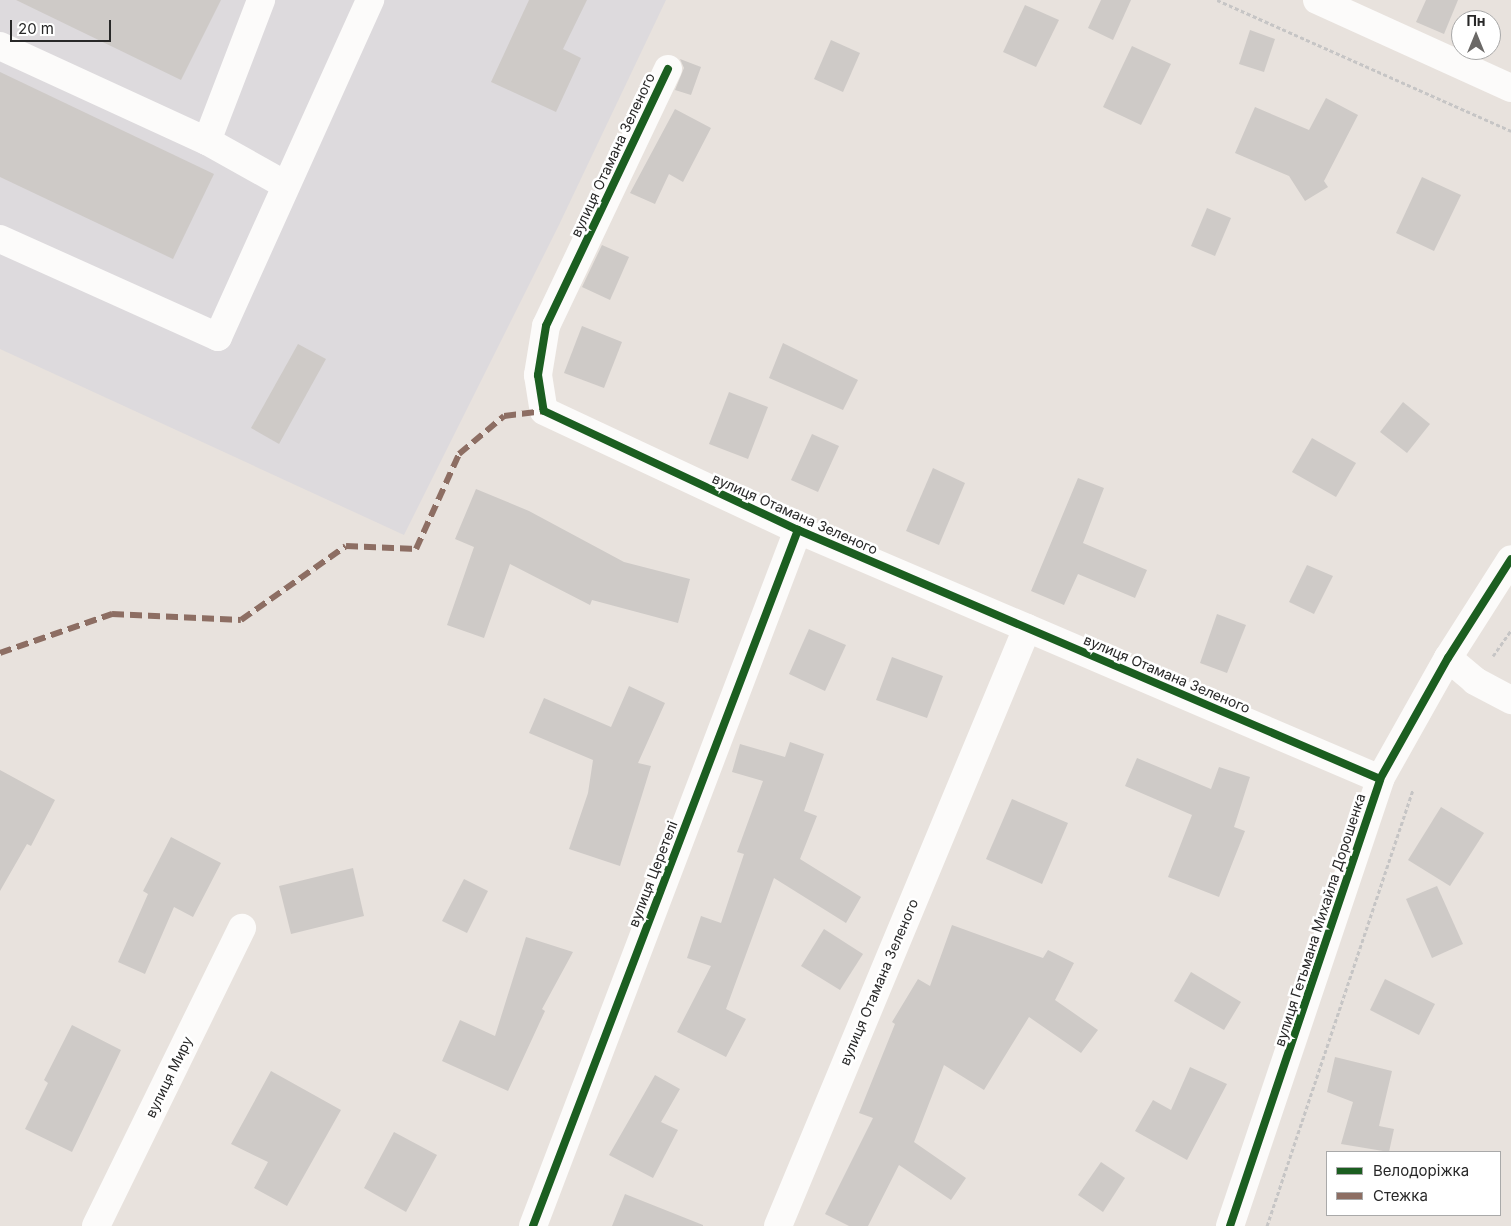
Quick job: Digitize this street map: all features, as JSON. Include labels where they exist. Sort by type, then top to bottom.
[{"type":"street","points":[[207,141],[261,0]]},
{"type":"street","points":[[0,239],[218,337],[284,184],[370,0]]},
{"type":"street","points":[[1317,0],[1511,88]]},
{"type":"street","points":[[0,46],[207,141],[284,184]]},
{"type":"street","name":"вулиця Отамана Зеленого","points":[[668,68],[546,326],[538,374],[544,411],[798,530],[1380,779]]},
{"type":"street","name":"вулиця Церетелі","points":[[533,1226],[798,530]]},
{"type":"street","name":"вулиця Гетьмана Михайла Дорошенка","points":[[1230,1226],[1380,779],[1448,658],[1511,559]]},
{"type":"street","name":"вулиця Отамана Зеленого","points":[[778,1226],[1026,628]]},
{"type":"street","points":[[1448,658],[1476,681],[1511,700]]},
{"type":"street","name":"вулиця Миру","points":[[96,1226],[242,928]]},
{"type":"path","points":[[1217,0],[1511,131]]},
{"type":"path","points":[[1476,681],[1511,630]]},
{"type":"path","points":[[1267,1226],[1416,783]]},
{"type":"shaded area","points":[[0,0],[666,0],[558,227],[404,535],[0,349]]},
{"type":"building","points":[[16,0],[221,0],[181,80]]},
{"type":"building","points":[[529,0],[587,0],[563,49],[581,58],[556,112],[491,82]]},
{"type":"building","points":[[1101,0],[1131,0],[1113,40],[1088,28]]},
{"type":"building","points":[[1426,0],[1458,0],[1454,10],[1451,10],[1451,17],[1444,34],[1416,22]]},
{"type":"building","points":[[1025,5],[1059,20],[1036,67],[1003,52]]},
{"type":"building","points":[[1250,30],[1275,39],[1264,72],[1239,64]]},
{"type":"building","points":[[831,40],[860,53],[843,92],[814,79]]},
{"type":"building","points":[[1132,46],[1171,64],[1141,125],[1103,107]]},
{"type":"building","points":[[680,59],[701,67],[691,95],[675,90],[684,68]]},
{"type":"building","points":[[0,72],[214,174],[173,259],[0,177]]},
{"type":"building","points":[[1326,98],[1358,115],[1324,181],[1328,187],[1305,201],[1289,176],[1235,153],[1255,107],[1309,130]]},
{"type":"building","points":[[675,109],[711,128],[683,182],[669,174],[655,204],[630,193]]},
{"type":"building","points":[[1422,177],[1461,195],[1434,251],[1396,233]]},
{"type":"building","points":[[1207,208],[1231,218],[1215,256],[1191,246]]},
{"type":"building","points":[[602,245],[629,257],[610,300],[582,287]]},
{"type":"building","points":[[582,326],[622,342],[604,388],[564,373]]},
{"type":"building","points":[[783,343],[858,380],[843,410],[769,378]]},
{"type":"building","points":[[298,344],[326,359],[279,444],[251,428]]},
{"type":"building","points":[[729,392],[768,407],[748,459],[709,444]]},
{"type":"building","points":[[1403,402],[1430,424],[1407,453],[1380,432]]},
{"type":"building","points":[[812,434],[839,446],[818,492],[791,480]]},
{"type":"building","points":[[1312,438],[1356,463],[1336,497],[1292,472]]},
{"type":"building","points":[[933,468],[965,483],[939,545],[906,531]]},
{"type":"building","points":[[1078,478],[1104,488],[1083,543],[1147,570],[1135,598],[1078,574],[1064,605],[1031,591]]},
{"type":"building","points":[[476,489],[529,511],[624,562],[690,579],[678,623],[592,600],[590,605],[510,564],[484,638],[447,625],[474,547],[455,539]]},
{"type":"building","points":[[1307,565],[1333,576],[1314,614],[1289,602]]},
{"type":"building","points":[[1217,614],[1246,625],[1227,673],[1200,663]]},
{"type":"building","points":[[809,629],[846,645],[825,691],[789,674]]},
{"type":"building","points":[[892,657],[943,676],[927,718],[876,700]]},
{"type":"building","points":[[629,686],[665,703],[638,763],[651,766],[620,866],[569,849],[588,793],[593,760],[529,733],[544,698],[611,727]]},
{"type":"building","points":[[790,742],[824,754],[804,811],[817,816],[800,859],[861,897],[846,923],[774,878],[726,1009],[746,1019],[726,1057],[677,1032],[711,966],[687,958],[701,916],[721,923],[744,854],[737,852],[763,781],[732,772],[740,744],[785,757]]},
{"type":"building","points":[[1137,758],[1211,789],[1219,767],[1250,777],[1234,827],[1245,831],[1219,897],[1168,877],[1192,815],[1125,786]]},
{"type":"building","points":[[0,770],[55,800],[31,846],[27,844],[0,891]]},
{"type":"building","points":[[1012,799],[1068,823],[1042,884],[986,859]]},
{"type":"building","points":[[1441,807],[1484,833],[1450,886],[1408,860]]},
{"type":"building","points":[[171,837],[221,863],[193,917],[174,907],[145,974],[118,962],[148,894],[143,891]]},
{"type":"building","points":[[353,868],[364,916],[291,934],[279,886]]},
{"type":"building","points":[[464,879],[488,891],[467,933],[442,921]]},
{"type":"building","points":[[1437,886],[1463,944],[1432,958],[1406,899]]},
{"type":"building","points":[[952,925],[1043,958],[1048,950],[1074,963],[1055,1000],[1098,1030],[1081,1053],[1029,1017],[984,1090],[944,1065],[914,1142],[966,1178],[951,1200],[899,1165],[868,1226],[849,1226],[825,1214],[873,1118],[859,1113],[895,1024],[892,1022],[918,979],[930,986]]},
{"type":"building","points":[[824,929],[863,954],[840,990],[801,966]]},
{"type":"building","points":[[526,937],[573,952],[542,1009],[545,1011],[508,1091],[442,1061],[460,1020],[495,1036]]},
{"type":"building","points":[[1191,972],[1241,1002],[1224,1030],[1174,1001]]},
{"type":"building","points":[[1385,979],[1435,1004],[1419,1035],[1370,1010]]},
{"type":"building","points":[[72,1025],[121,1050],[72,1152],[25,1129],[48,1083],[44,1080]]},
{"type":"building","points":[[1335,1057],[1392,1071],[1379,1126],[1394,1129],[1389,1151],[1341,1144],[1353,1102],[1327,1092]]},
{"type":"building","points":[[1190,1067],[1227,1084],[1187,1160],[1135,1131],[1153,1100],[1171,1110]]},
{"type":"building","points":[[271,1071],[341,1110],[287,1206],[254,1188],[268,1162],[231,1144]]},
{"type":"building","points":[[655,1075],[680,1089],[661,1122],[678,1130],[653,1178],[609,1155]]},
{"type":"building","points":[[394,1132],[437,1155],[406,1212],[364,1188]]},
{"type":"building","points":[[1101,1162],[1125,1178],[1103,1212],[1078,1195]]},
{"type":"building","points":[[625,1194],[703,1225],[703,1226],[612,1226]]},
{"type":"marked path","points":[[0,653],[112,614],[241,620],[346,546],[416,549],[459,454],[504,416],[544,411]]},
{"type":"cycle path","points":[[668,69],[546,326],[538,375],[544,411],[798,530],[1380,779]]},
{"type":"cycle path","points":[[533,1226],[798,530]]},
{"type":"cycle path","points":[[1230,1226],[1380,779],[1448,658],[1511,559]]}]
